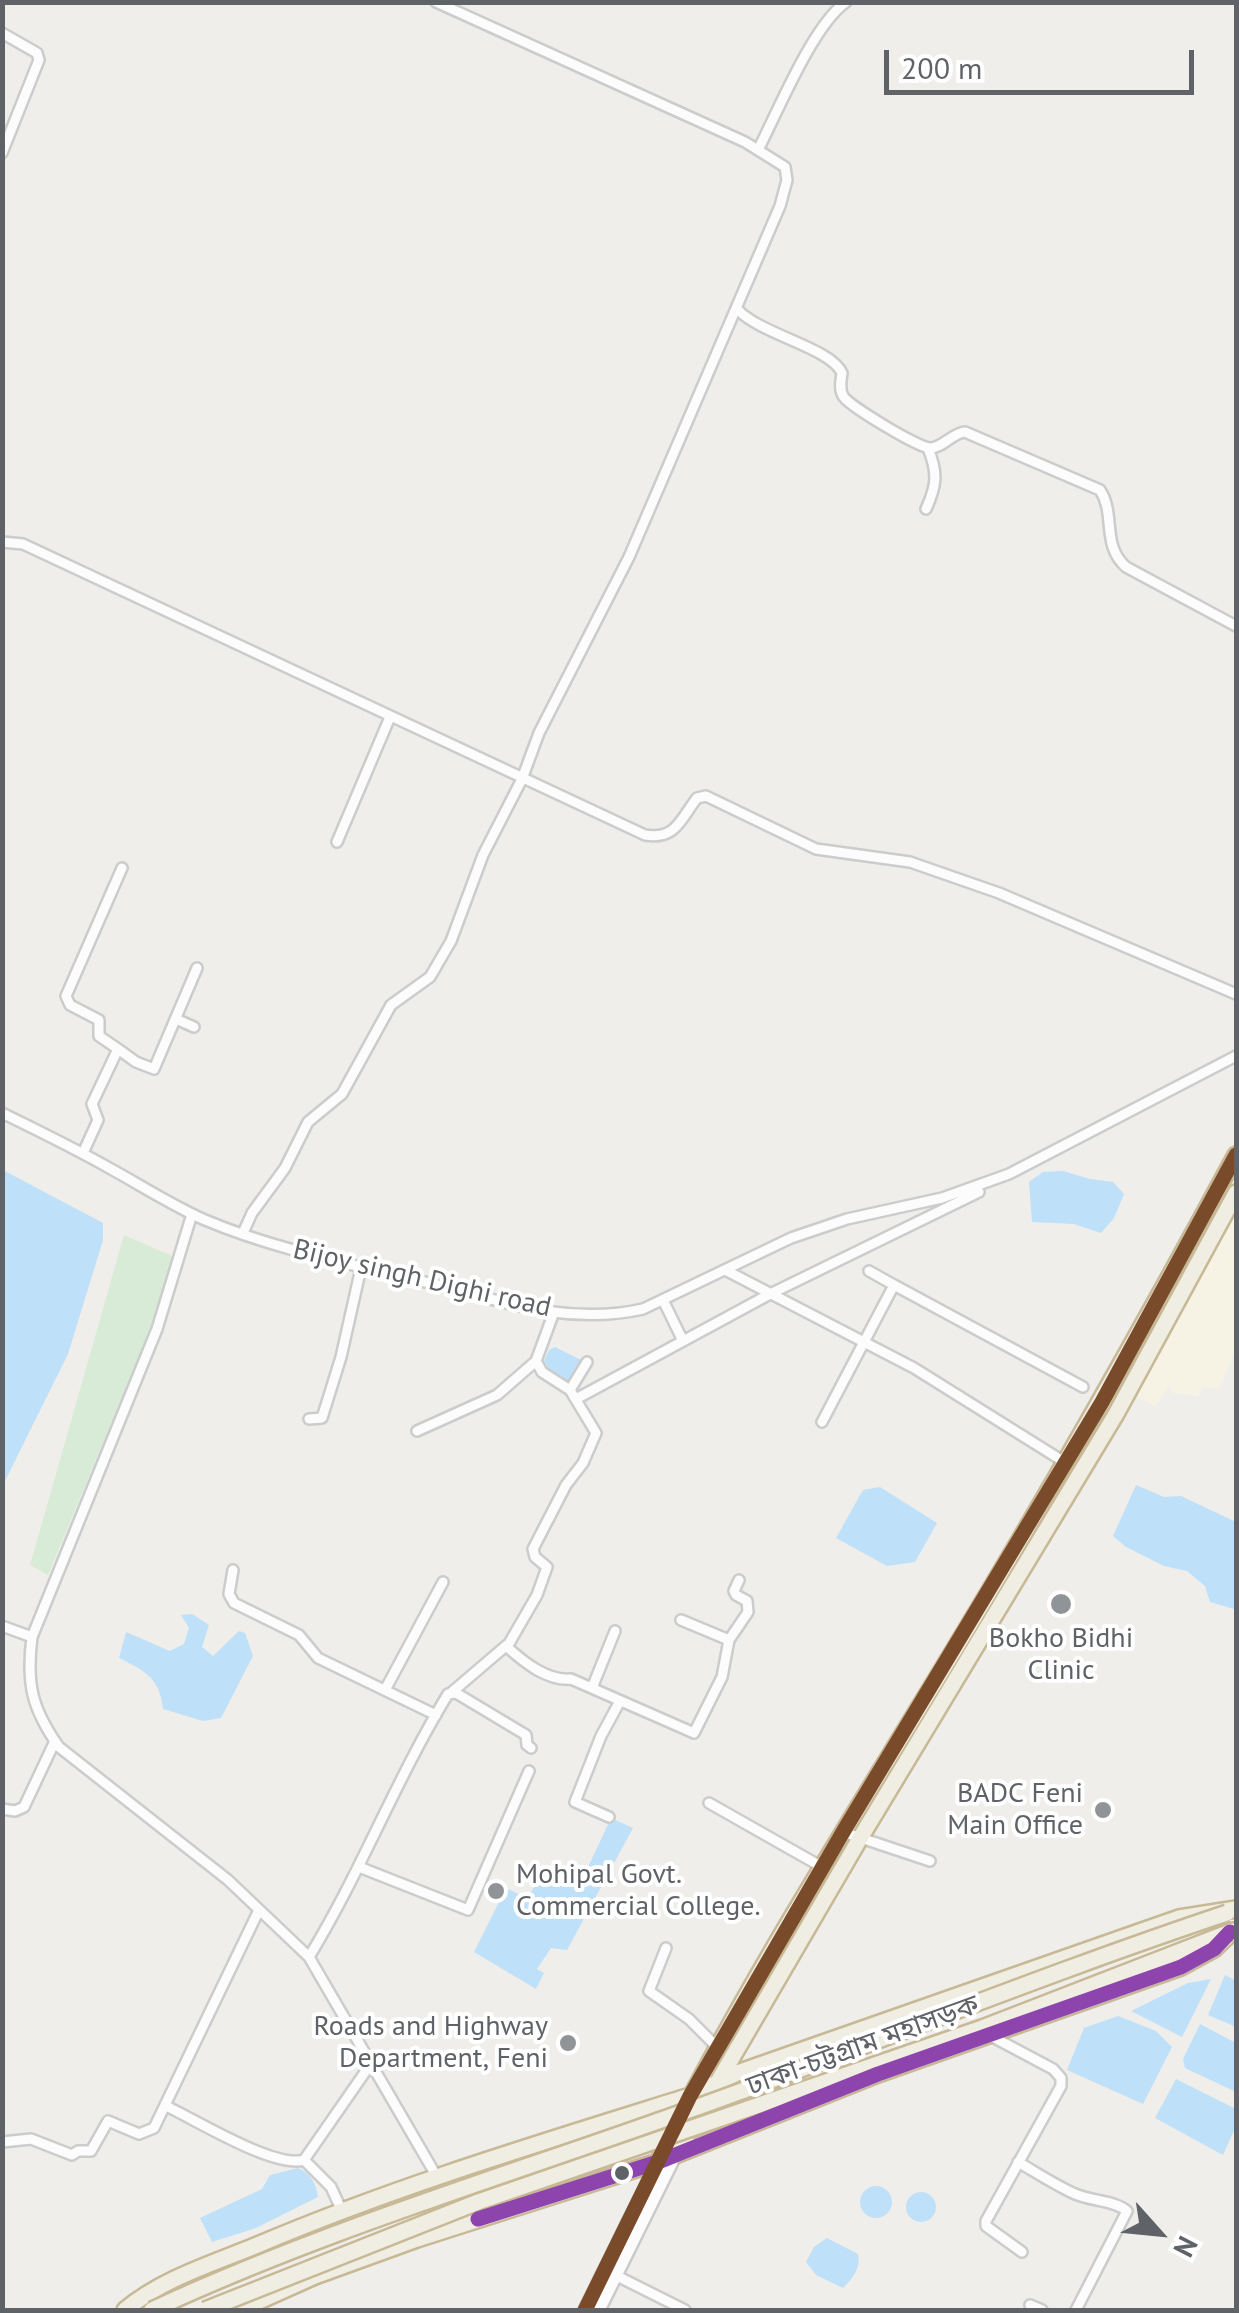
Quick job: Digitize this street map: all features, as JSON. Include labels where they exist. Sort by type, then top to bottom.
[{"type":"highway","points":[[658,2162],[690,2096],[822,1867],[1066,1463],[1236,1155]]},
{"type":"highway","points":[[677,2152],[1107,1429],[1236,1193]]},
{"type":"highway","points":[[126,2310],[174,2280],[342,2211],[690,2096],[738,2073],[1179,1918],[1232,1911]]},
{"type":"highway","name":"ঢাকা-চট্টগ্রাম মহাসড়ক","points":[[152,2310],[219,2279],[341,2232],[1232,1911]]},
{"type":"highway","points":[[239,2310],[314,2276],[658,2162],[878,2074],[1181,1967],[1234,1931]]},
{"type":"highway","name":"ঢাকা-চট্টগ্রাম মহাসড়ক","points":[[204,2310],[478,2202],[982,2028],[1234,1931]]},
{"type":"main road","points":[[586,2310],[677,2152]]},
{"type":"main road","points":[[599,2310],[610,2272],[658,2162]]},
{"type":"street","points":[[242,1233],[285,1168],[308,1122],[342,1094],[391,1005],[430,977],[451,941],[483,854],[522,779],[539,733],[629,557],[738,310],[787,180],[785,167],[758,150],[644,94],[436,2]]},
{"type":"street","points":[[758,150],[818,34],[832,12],[846,2]]},
{"type":"street","points":[[2,33],[37,53],[39,60],[2,153]]},
{"type":"street","points":[[738,310],[788,341],[831,358],[842,372],[840,387],[846,399],[928,448],[937,474],[926,509]]},
{"type":"street","points":[[928,448],[965,432],[1100,490],[1108,537],[1117,559],[1236,626]]},
{"type":"street","points":[[2,542],[24,544],[644,835],[660,838],[674,830],[697,798],[715,799],[816,848],[910,862],[999,892],[1236,994]]},
{"type":"street","points":[[336,842],[390,717]]},
{"type":"street","points":[[122,868],[66,996],[70,1005],[99,1020],[99,1036],[136,1062],[154,1069],[197,968]]},
{"type":"street","points":[[176,1019],[194,1026]]},
{"type":"street","points":[[83,1153],[98,1120],[92,1104],[118,1049]]},
{"type":"street","name":"Bijoy singh Dighi road","points":[[2,1113],[192,1214],[242,1233],[528,1310],[620,1314],[663,1300],[790,1238],[942,1198],[1009,1174],[1236,1056]]},
{"type":"street","points":[[573,1395],[979,1192]]},
{"type":"street","points":[[192,1214],[157,1329],[32,1637],[32,1698],[55,1741],[228,1880],[309,1957],[437,2177]]},
{"type":"street","points":[[309,1419],[322,1418],[361,1268]]},
{"type":"street","points":[[727,1271],[914,1368],[1066,1463]]},
{"type":"street","points":[[869,1272],[1082,1388]]},
{"type":"street","points":[[822,1422],[894,1285]]},
{"type":"street","points":[[663,1300],[682,1341]]},
{"type":"street","points":[[418,1430],[498,1395],[536,1361],[554,1312]]},
{"type":"street","points":[[309,1957],[344,1902],[381,1815],[436,1715],[452,1692],[508,1645],[537,1595],[547,1567],[535,1557],[533,1548],[566,1485],[583,1463],[596,1433],[573,1395],[542,1372],[536,1361]]},
{"type":"street","points":[[573,1395],[588,1362]]},
{"type":"street","points":[[233,1570],[229,1594],[234,1603],[299,1634],[318,1658],[436,1715]]},
{"type":"street","points":[[508,1645],[518,1658],[555,1679],[572,1679],[694,1733],[722,1676],[728,1640],[748,1612],[747,1602],[734,1591],[739,1580]]},
{"type":"street","points":[[384,1690],[443,1582]]},
{"type":"street","points":[[681,1620],[728,1640]]},
{"type":"street","points":[[2,1626],[32,1637]]},
{"type":"street","points":[[592,1688],[615,1631]]},
{"type":"street","points":[[452,1692],[526,1735],[531,1748]]},
{"type":"street","points":[[609,1817],[575,1802],[601,1736],[620,1702]]},
{"type":"street","points":[[2,1809],[15,1811],[24,1807],[55,1741]]},
{"type":"street","points":[[359,1867],[468,1910],[529,1770]]},
{"type":"street","points":[[709,1803],[822,1867]]},
{"type":"street","points":[[843,1832],[930,1861]]},
{"type":"street","points":[[2,2142],[31,2139],[72,2156],[78,2151],[90,2151],[108,2121],[140,2134],[158,2124],[260,1910]]},
{"type":"street","points":[[666,1948],[649,1992],[689,2019],[718,2048]]},
{"type":"street","points":[[989,2035],[1061,2078],[1061,2086],[986,2221],[986,2226],[1022,2252]]},
{"type":"street","points":[[166,2106],[292,2163],[304,2160],[370,2066]]},
{"type":"street","points":[[304,2160],[331,2187],[342,2211]]},
{"type":"street","points":[[1018,2162],[1072,2193],[1100,2204],[1116,2204],[1127,2212],[1076,2310]]},
{"type":"street","points":[[610,2272],[684,2310]]},
{"type":"street","points":[[1030,2304],[1042,2310]]},
{"type":"shaded area","points":[[1236,1214],[1236,1348],[1219,1389],[1203,1387],[1198,1396],[1172,1393],[1170,1384],[1156,1406],[1137,1398],[1161,1346]]},
{"type":"green space","points":[[124,1235],[174,1257],[144,1344],[48,1575],[30,1565]]},
{"type":"water","points":[[3,1170],[103,1223],[103,1240],[68,1354],[3,1485]]},
{"type":"water","points":[[1063,1171],[1113,1182],[1124,1194],[1114,1218],[1101,1233],[1074,1224],[1032,1222],[1029,1182],[1043,1172]]},
{"type":"water","points":[[555,1347],[583,1361],[569,1385],[550,1372],[544,1361]]},
{"type":"water","points":[[1136,1485],[1164,1497],[1181,1496],[1236,1522],[1234,1609],[1210,1602],[1205,1586],[1187,1571],[1164,1566],[1113,1536]]},
{"type":"water","points":[[880,1487],[937,1523],[915,1562],[887,1566],[836,1538],[863,1490]]},
{"type":"water","points":[[192,1614],[209,1625],[202,1647],[213,1656],[239,1631],[245,1633],[253,1656],[221,1718],[203,1721],[163,1709],[159,1690],[150,1677],[119,1658],[126,1632],[170,1651],[184,1644],[189,1628],[181,1615]]},
{"type":"water","points":[[611,1818],[633,1828],[567,1950],[551,1948],[537,1969],[544,1973],[536,1989],[474,1952],[506,1888],[527,1898],[548,1866],[582,1880]]},
{"type":"water","points":[[1225,1975],[1236,1981],[1236,2027],[1208,2015]]},
{"type":"water","points":[[1211,1979],[1182,2037],[1131,2011],[1188,1983]]},
{"type":"water","points":[[1118,2016],[1156,2031],[1172,2047],[1143,2104],[1067,2070],[1084,2028]]},
{"type":"water","points":[[1200,2024],[1236,2043],[1236,2092],[1185,2068],[1183,2059]]},
{"type":"water","points":[[1176,2079],[1236,2109],[1236,2126],[1223,2155],[1155,2118]]},
{"type":"water","points":[[298,2168],[312,2180],[318,2197],[256,2228],[212,2242],[200,2218],[262,2189],[270,2175]]},
{"type":"water","points":[[876,2186],[888,2190],[892,2202],[888,2214],[876,2218],[864,2214],[860,2202],[864,2190]]},
{"type":"water","points":[[921,2192],[932,2196],[936,2207],[932,2218],[921,2222],[910,2218],[906,2207],[910,2196]]},
{"type":"water","points":[[827,2238],[858,2254],[855,2273],[843,2288],[816,2275],[806,2262],[814,2247]]},
{"type":"transit line","points":[[585,2310],[690,2096],[843,1832],[1102,1402],[1236,1155]]},
{"type":"transit line","points":[[478,2219],[658,2162],[878,2074],[1181,1967],[1214,1949],[1230,1932]]},
{"type":"place","name":"Bokho Bidhi Clinic","points":[[1061,1604]]},
{"type":"place","name":"BADC Feni Main Office","points":[[1103,1810]]},
{"type":"place","name":"Mohipal Govt. Commercial College.","points":[[496,1891]]},
{"type":"place","name":"Roads and Highway Department, Feni","points":[[568,2043]]}]
